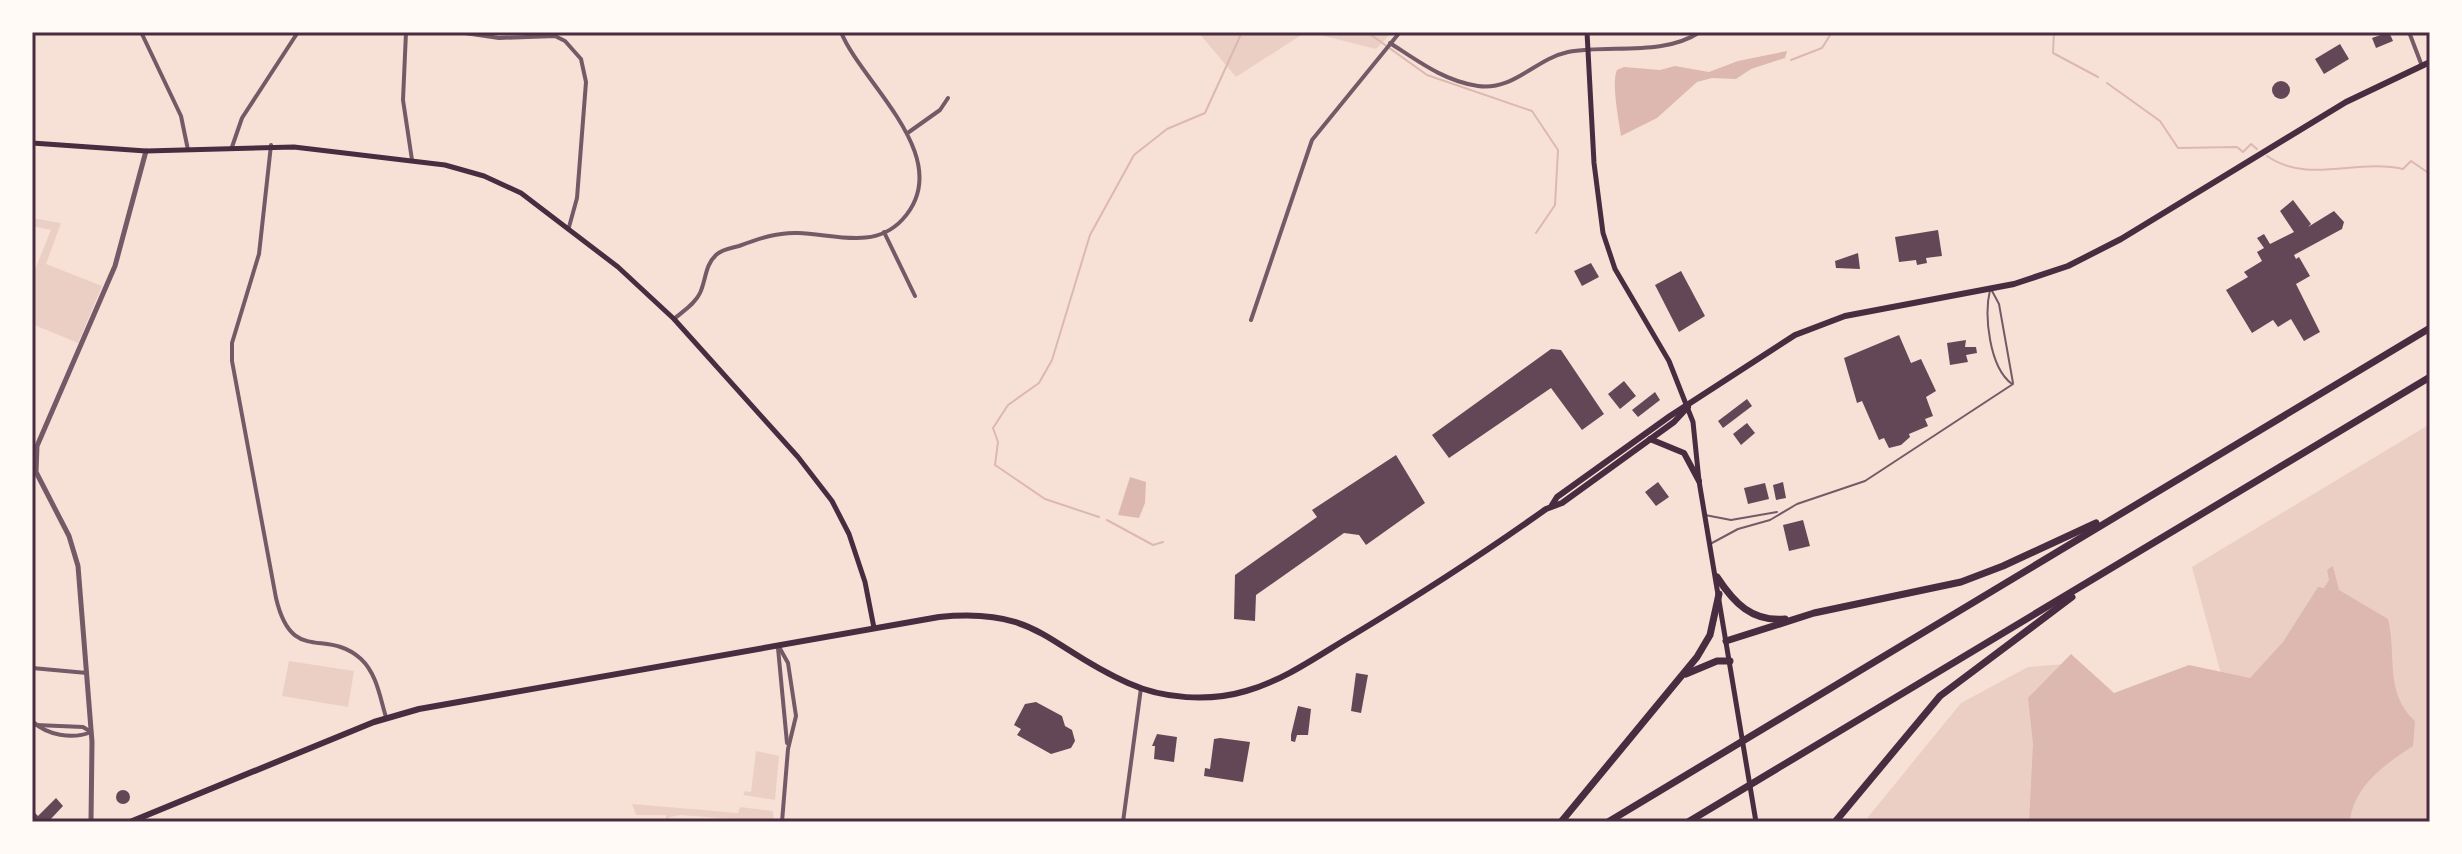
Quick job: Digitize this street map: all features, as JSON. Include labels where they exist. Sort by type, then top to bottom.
[{"type":"highway","points":[[1608,822],[2430,328]]},
{"type":"highway","points":[[1688,822],[2430,377]]},
{"type":"highway","points":[[1726,641],[1803,617],[1971,579],[2124,511]]},
{"type":"highway","points":[[1835,822],[1940,696],[2102,574]]},
{"type":"highway","points":[[1717,577],[1735,602],[1754,615],[1778,619],[1803,617]]},
{"type":"highway","points":[[1561,822],[1680,677],[1710,635],[1719,594]]},
{"type":"highway","points":[[1680,677],[1707,664],[1730,661]]},
{"type":"main road","points":[[1587,32],[1594,163],[1603,233],[1615,269],[1669,361],[1688,407],[1756,822]]},
{"type":"main road","points":[[130,822],[386,718],[446,703],[954,615],[1008,619],[1048,635],[1108,673],[1141,688],[1200,697],[1261,687],[1448,577],[1552,505],[1557,497],[1768,351],[1823,323],[1865,311],[1990,289],[2051,273],[2095,253],[2346,102],[2426,64]]},
{"type":"main road","points":[[32,143],[146,151],[271,145],[412,160],[464,170],[503,184],[569,227],[674,319],[793,450],[832,501],[857,558],[874,628]]},
{"type":"main road","points":[[1552,505],[1562,503],[1650,439],[1688,407]]},
{"type":"main road","points":[[1650,439],[1684,453],[1699,481]]},
{"type":"street","points":[[141,32],[181,116],[188,150]]},
{"type":"street","points":[[232,147],[251,102],[298,32]]},
{"type":"street","points":[[406,32],[403,100],[412,160]]},
{"type":"street","points":[[458,32],[499,38],[555,36],[565,41],[581,59],[586,82],[577,198],[569,227]]},
{"type":"street","points":[[674,319],[693,304],[700,293],[708,266],[725,250],[770,236],[796,233],[851,240],[884,232],[902,220],[917,185],[914,148],[909,132],[860,66],[841,32]]},
{"type":"street","points":[[1251,320],[1312,140],[1400,32]]},
{"type":"street","points":[[1390,43],[1440,75],[1489,87],[1518,78],[1563,53],[1662,46],[1700,32]]},
{"type":"street","points":[[2409,32],[2426,64]]},
{"type":"street","points":[[909,132],[940,110],[948,98]]},
{"type":"street","points":[[271,145],[259,254],[232,343],[232,361],[276,598],[286,629],[298,639],[350,650],[363,661],[377,685],[386,718]]},
{"type":"street","points":[[91,822],[91,732],[83,603],[74,548],[36,472],[35,460],[37,446],[115,266],[146,151]]},
{"type":"street","points":[[884,232],[915,296]]},
{"type":"street","points":[[778,645],[788,749]]},
{"type":"street","points":[[778,645],[788,663],[795,703],[782,822]]},
{"type":"street","points":[[32,668],[87,673]]},
{"type":"street","points":[[1123,822],[1141,688]]},
{"type":"street","points":[[34,723],[49,732],[81,736],[91,732]]},
{"type":"street","points":[[34,723],[83,727],[91,732]]},
{"type":"lane","points":[[1990,289],[1999,304],[2013,384]]},
{"type":"lane","points":[[1990,289],[1986,306],[1994,352],[1998,367],[2013,384]]},
{"type":"lane","points":[[1705,515],[1731,520],[1779,512],[1865,481],[2013,384]]},
{"type":"lane","points":[[1711,543],[1738,529],[1770,520],[1779,512]]},
{"type":"shaded area","points":[[1198,32],[1306,32],[1236,77]]},
{"type":"shaded area","points":[[1308,32],[1392,32],[1376,49]]},
{"type":"shaded area","points":[[1787,51],[1785,58],[1751,69],[1736,79],[1712,78],[1697,82],[1657,118],[1621,136],[1615,92],[1617,70],[1624,67],[1660,70],[1675,66],[1709,72],[1738,61]]},
{"type":"shaded area","points":[[32,218],[61,223],[46,264],[102,286],[78,343],[32,324],[32,277],[51,230],[32,226]]},
{"type":"shaded area","points":[[2430,424],[2430,822],[2261,822],[2192,567]]},
{"type":"shaded area","points":[[1130,477],[1146,482],[1145,503],[1139,518],[1118,515]]},
{"type":"shaded area","points":[[2333,566],[2339,590],[2388,619],[2395,686],[2405,710],[2415,721],[2413,746],[2364,787],[2352,809],[2350,822],[2029,822],[2033,744],[2028,698],[2071,654],[2114,693],[2189,665],[2250,678],[2283,642],[2318,587],[2324,588],[2329,580],[2327,570]]},
{"type":"shaded area","points":[[289,661],[354,671],[348,707],[282,696]]},
{"type":"shaded area","points":[[2065,664],[2049,822],[1864,822],[1961,703],[2028,667]]},
{"type":"shaded area","points":[[756,751],[779,756],[775,800],[743,795],[745,791],[751,792]]},
{"type":"shaded area","points":[[632,804],[738,813],[740,807],[773,811],[774,822],[680,815],[670,817],[666,822],[666,815],[636,815]]},
{"type":"building","points":[[2389,32],[2393,41],[2376,48],[2372,38]]},
{"type":"building","points":[[2340,44],[2349,59],[2324,74],[2315,59]]},
{"type":"building","points":[[2277,81],[2285,81],[2290,90],[2288,97],[2277,99],[2272,94],[2272,86]]},
{"type":"building","points":[[2293,200],[2311,224],[2308,227],[2334,211],[2344,222],[2342,229],[2294,255],[2296,259],[2299,257],[2310,276],[2296,284],[2320,332],[2304,341],[2291,319],[2278,327],[2273,320],[2252,333],[2226,290],[2248,277],[2244,272],[2262,261],[2257,252],[2264,248],[2257,238],[2264,234],[2270,244],[2294,232],[2280,211]]},
{"type":"building","points":[[1938,230],[1942,256],[1926,258],[1927,263],[1917,265],[1916,260],[1899,262],[1895,237]]},
{"type":"building","points":[[1858,253],[1860,269],[1836,268],[1835,261]]},
{"type":"building","points":[[1591,263],[1599,277],[1582,286],[1574,271]]},
{"type":"building","points":[[1681,271],[1705,316],[1679,332],[1655,285]]},
{"type":"building","points":[[1899,335],[1911,363],[1921,359],[1936,391],[1926,397],[1933,416],[1925,419],[1928,426],[1909,434],[1910,437],[1901,445],[1889,448],[1884,438],[1879,440],[1862,401],[1857,403],[1844,358]]},
{"type":"building","points":[[1966,340],[1965,347],[1976,347],[1977,353],[1966,355],[1968,362],[1950,365],[1947,343]]},
{"type":"building","points":[[1551,349],[1561,350],[1604,414],[1582,430],[1551,388],[1449,458],[1432,435]]},
{"type":"building","points":[[1624,381],[1636,396],[1620,409],[1608,394]]},
{"type":"building","points":[[1655,392],[1660,400],[1638,417],[1632,410]]},
{"type":"building","points":[[1747,399],[1752,406],[1723,428],[1718,421]]},
{"type":"building","points":[[1747,423],[1755,433],[1741,445],[1733,434]]},
{"type":"building","points":[[1396,455],[1425,503],[1366,545],[1359,535],[1344,533],[1256,595],[1255,621],[1234,619],[1235,575],[1317,517],[1312,510]]},
{"type":"building","points":[[1658,482],[1669,497],[1656,506],[1645,492]]},
{"type":"building","points":[[1783,482],[1786,498],[1776,500],[1773,485]]},
{"type":"building","points":[[1765,483],[1769,499],[1748,504],[1744,488]]},
{"type":"building","points":[[1803,520],[1810,546],[1789,551],[1783,525]]},
{"type":"building","points":[[1356,673],[1368,675],[1361,713],[1351,711]]},
{"type":"building","points":[[1036,702],[1062,716],[1065,726],[1072,730],[1075,741],[1071,748],[1051,754],[1017,735],[1021,729],[1014,725],[1025,704]]},
{"type":"building","points":[[1298,706],[1311,709],[1308,735],[1297,735],[1295,742],[1291,741],[1291,735]]},
{"type":"building","points":[[1157,734],[1177,737],[1174,762],[1154,759],[1155,746],[1152,746]]},
{"type":"building","points":[[1214,739],[1250,742],[1243,782],[1204,776],[1205,768],[1210,769]]},
{"type":"building","points":[[123,790],[130,797],[123,804],[116,797]]},
{"type":"building","points":[[56,798],[63,806],[48,822],[32,822],[34,812],[38,816]]},
{"type":"waterway","points":[[1099,517],[1045,499],[995,465],[998,442],[993,428],[1008,405],[1039,383],[1052,360],[1090,235],[1134,155],[1167,129],[1205,113],[1242,32]]},
{"type":"waterway","points":[[1367,32],[1427,75],[1532,111],[1558,150],[1555,205],[1536,233]]},
{"type":"waterway","points":[[1791,60],[1822,48],[1832,32]]},
{"type":"waterway","points":[[2054,32],[2053,53],[2098,77]]},
{"type":"waterway","points":[[2107,83],[2160,121],[2178,148],[2237,147],[2243,152],[2251,144],[2257,149]]},
{"type":"waterway","points":[[2267,156],[2300,169],[2316,170],[2368,166],[2403,169],[2411,161],[2430,174]]},
{"type":"waterway","points":[[1107,520],[1153,545],[1163,542]]}]
